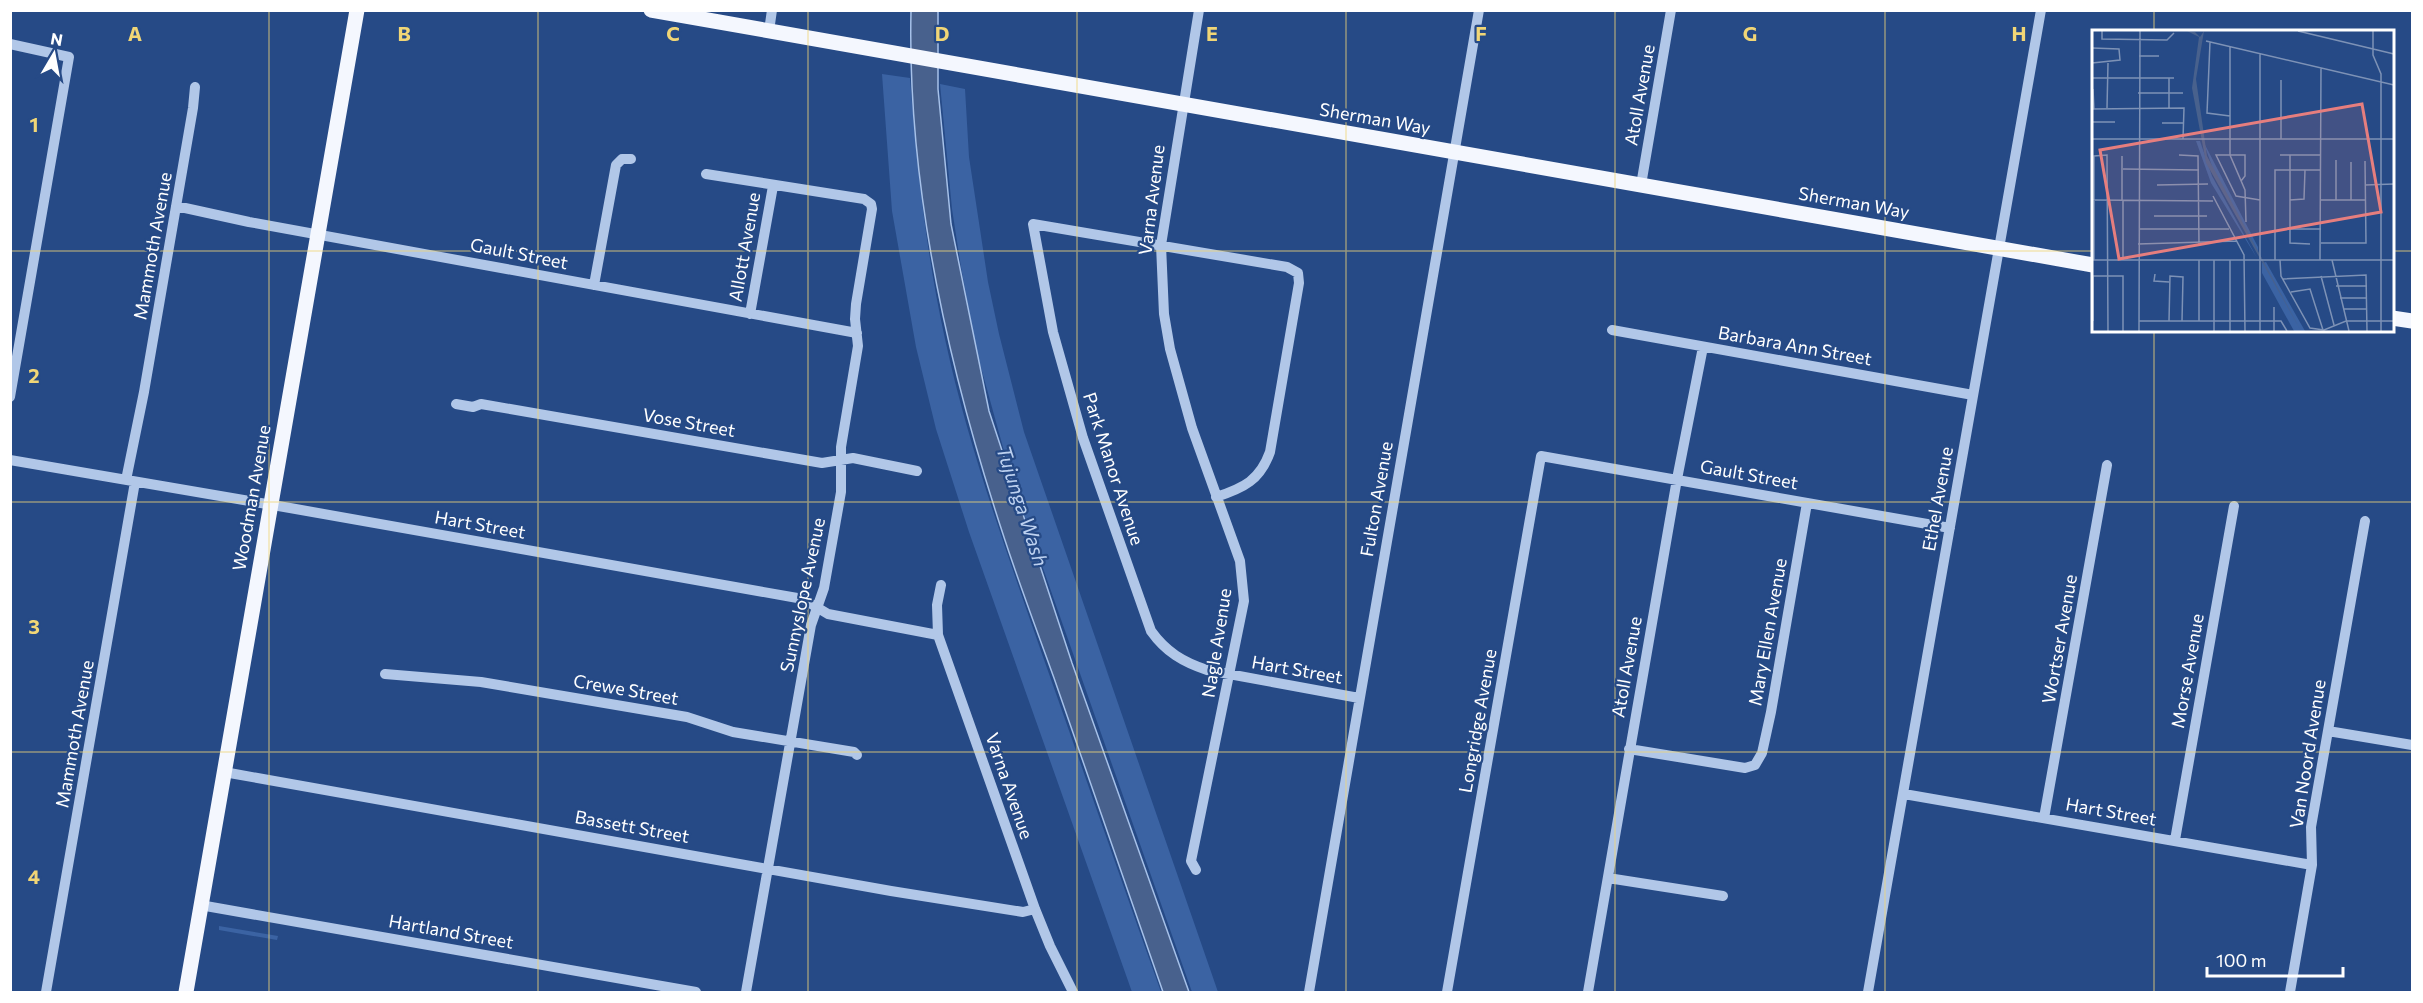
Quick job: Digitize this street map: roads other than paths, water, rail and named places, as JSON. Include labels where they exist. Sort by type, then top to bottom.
[{"type":"main road","name":"Woodman Avenue","points":[[186,993],[357,10]]},
{"type":"main road","name":"Sherman Way","points":[[651,10],[2092,265]]},
{"type":"main road","points":[[2393,318],[2412,321]]},
{"type":"street","points":[[769,31],[772,10]]},
{"type":"street","name":"Varna Avenue","points":[[1199,10],[1161,245],[1164,314],[1170,350],[1192,428],[1216,497]]},
{"type":"street","name":"Fulton Avenue","points":[[1309,993],[1479,10]]},
{"type":"street","name":"Atoll Avenue","points":[[1641,185],[1671,10]]},
{"type":"street","name":"Ethel Avenue","points":[[1868,993],[2041,10]]},
{"type":"street","points":[[10,44],[69,57],[10,397]]},
{"type":"street","name":"Mammoth Avenue","points":[[46,993],[195,87]]},
{"type":"street","points":[[594,285],[618,161],[631,159]]},
{"type":"street","points":[[706,174],[773,186]]},
{"type":"street","name":"Sunnyslope Avenue","points":[[746,993],[811,625],[824,588],[841,492],[840,460],[858,351],[856,304],[872,209],[871,204],[864,199],[773,186]]},
{"type":"street","name":"Allott Avenue","points":[[750,314],[773,186]]},
{"type":"street","name":"Gault Street","points":[[176,206],[318,235],[857,333]]},
{"type":"street","name":"Park Manor Avenue","points":[[1161,245],[1033,224],[1053,332],[1083,438],[1151,631],[1160,644],[1188,664],[1230,674]]},
{"type":"street","points":[[1161,245],[1287,267],[1298,273],[1299,283],[1266,464],[1260,474],[1247,485],[1216,497]]},
{"type":"street","name":"Barbara Ann Street","points":[[1612,330],[1973,394]]},
{"type":"street","name":"Atoll Avenue","points":[[1588,993],[1677,478],[1703,347]]},
{"type":"street","name":"Vose Street","points":[[456,404],[473,407],[481,404],[822,463],[853,458],[898,465],[917,471]]},
{"type":"street","name":"Gault Street","points":[[1541,456],[1677,478],[1950,528]]},
{"type":"street","name":"Longridge Avenue","points":[[1447,993],[1541,456]]},
{"type":"street","name":"Hart Street","points":[[10,460],[803,599],[828,614],[939,635]]},
{"type":"street","name":"Wortser Avenue","points":[[2044,818],[2107,465]]},
{"type":"street","name":"Nagle Avenue","points":[[1196,870],[1191,861],[1244,601],[1240,561],[1216,497]]},
{"type":"street","name":"Mary Ellen Avenue","points":[[1629,749],[1745,768],[1755,765],[1762,753],[1771,712],[1807,502]]},
{"type":"street","name":"Morse Avenue","points":[[2175,840],[2234,506]]},
{"type":"street","name":"Van Noord Avenue","points":[[2290,993],[2312,864],[2311,827],[2365,521]]},
{"type":"street","name":"Varna Avenue","points":[[941,585],[937,604],[939,635],[1035,909],[1073,993]]},
{"type":"street","name":"Hart Street","points":[[1230,674],[1359,698]]},
{"type":"street","name":"Crewe Street","points":[[385,675],[482,682],[687,717],[733,732],[854,752],[857,755]]},
{"type":"street","points":[[2328,731],[2412,745]]},
{"type":"street","name":"Bassett Street","points":[[224,772],[1023,912],[1035,909]]},
{"type":"street","name":"Hart Street","points":[[1904,794],[2312,864]]},
{"type":"street","points":[[1608,878],[1723,896]]},
{"type":"street","name":"Hartland Street","points":[[200,905],[696,993]]},
{"type":"water label","name":"Tujunga Wash","points":[[1022,506]]}]
